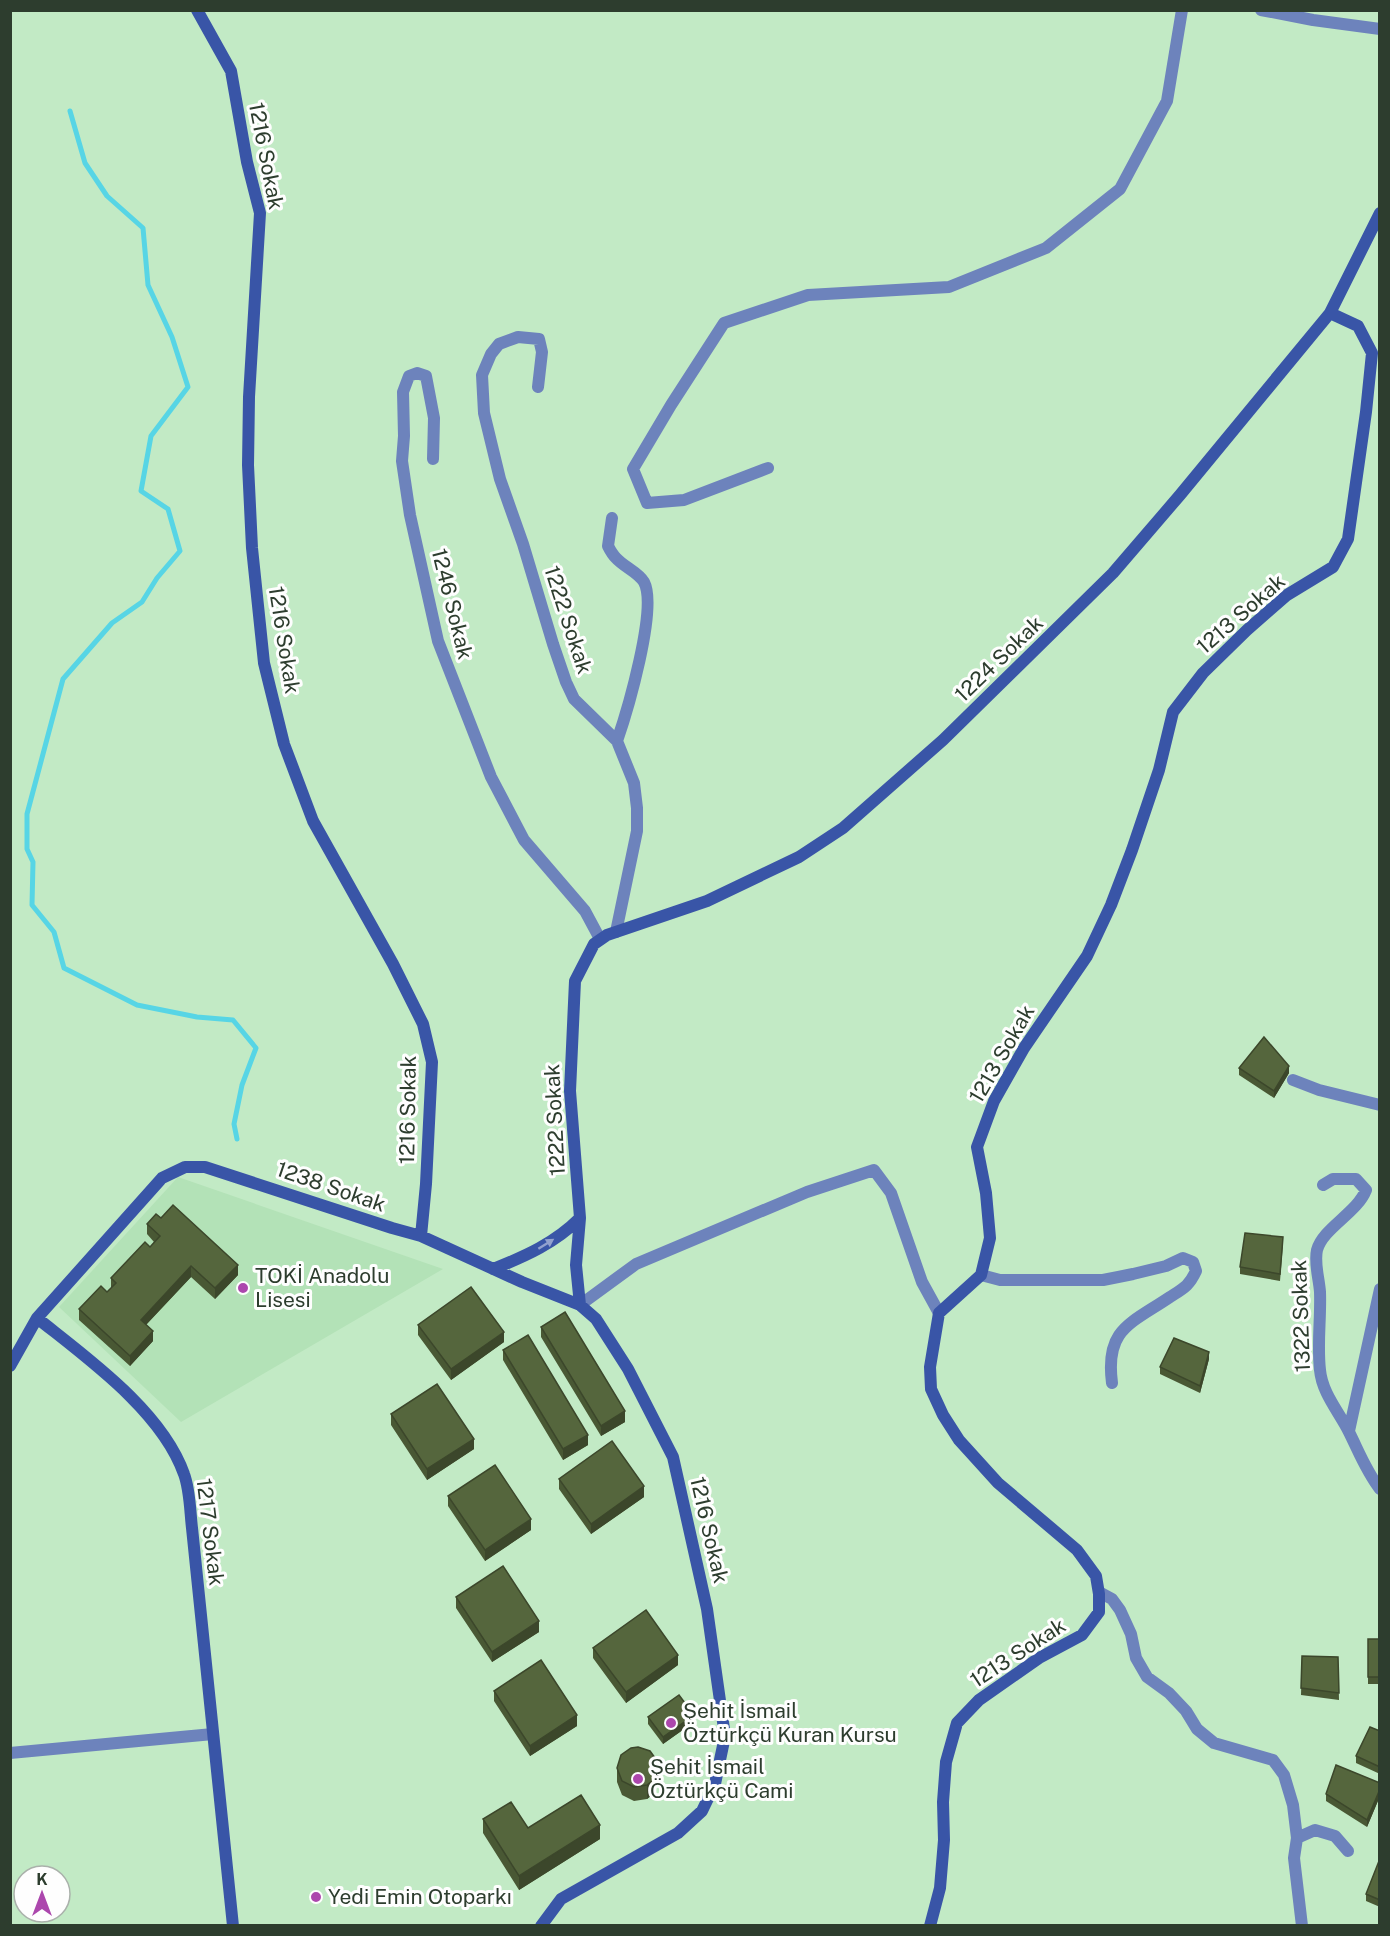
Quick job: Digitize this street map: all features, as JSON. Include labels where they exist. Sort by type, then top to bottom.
[{"type":"street","name":"1216 Sokak","points":[[197,10],[231,71],[247,162],[260,213],[249,397],[248,465],[252,548],[264,663],[284,744],[313,821],[393,964],[423,1024],[432,1062],[421,1236],[580,1305],[596,1319],[628,1368],[673,1457],[706,1609],[725,1736],[715,1784],[702,1811],[678,1833],[561,1899],[542,1926]]},
{"type":"street","points":[[768,468],[684,500],[647,503],[633,469],[724,323],[808,296],[948,287],[1046,248],[1120,189],[1167,101],[1182,10]]},
{"type":"street","points":[[1261,10],[1314,15],[1380,29]]},
{"type":"street","points":[[1330,313],[1380,213]]},
{"type":"street","name":"1224 Sokak","points":[[616,932],[707,901],[799,857],[843,828],[944,740],[1113,573],[1330,313]]},
{"type":"street","name":"1213 Sokak","points":[[981,1275],[990,1238],[986,1193],[977,1147],[994,1101],[1019,1056],[1087,956],[1111,905],[1159,770],[1173,711],[1203,673],[1255,623],[1287,595],[1333,567],[1348,539],[1372,353],[1358,326],[1330,313]]},
{"type":"street","name":"1222 Sokak","points":[[538,387],[542,352],[539,339],[518,337],[500,344],[491,354],[482,375],[484,413],[500,479],[523,544],[553,644],[574,699],[617,741],[634,783],[637,831],[616,932]]},
{"type":"street","name":"1246 Sokak","points":[[433,459],[434,418],[429,391],[426,376],[417,373],[409,376],[404,392],[402,460],[410,515],[438,641],[491,777],[524,840],[585,911],[600,939]]},
{"type":"street","points":[[612,518],[608,546],[616,558],[644,582],[648,598],[646,621],[628,710],[617,741]]},
{"type":"street","points":[[600,939],[616,932]]},
{"type":"street","name":"1222 Sokak","points":[[580,1305],[576,1265],[580,1218],[570,1091],[572,1009],[575,981],[594,944],[600,939]]},
{"type":"street","points":[[1293,1080],[1319,1090],[1380,1105]]},
{"type":"street","name":"1238 Sokak","points":[[37,1318],[162,1178],[184,1167],[205,1167],[421,1236]]},
{"type":"street","points":[[580,1305],[636,1264],[807,1192],[874,1170],[891,1193],[922,1282],[939,1313]]},
{"type":"street","name":"1322 Sokak","points":[[1323,1185],[1333,1179],[1356,1179],[1366,1190],[1363,1199],[1317,1248],[1320,1292],[1320,1373],[1328,1396],[1348,1431],[1367,1473],[1380,1489]]},
{"type":"street","points":[[493,1269],[532,1253],[565,1233],[580,1218]]},
{"type":"street","points":[[1112,1383],[1109,1363],[1115,1339],[1129,1324],[1190,1284],[1196,1271],[1193,1263],[1183,1258],[1166,1266],[1103,1280],[1000,1280],[981,1275],[939,1313],[930,1366],[931,1389],[943,1415],[959,1440],[998,1483],[1077,1550],[1096,1576],[1099,1592],[1112,1599],[1120,1610],[1131,1634],[1136,1658],[1147,1677],[1168,1693],[1186,1712],[1197,1729],[1214,1743],[1273,1760],[1284,1775],[1293,1805],[1297,1838],[1294,1858],[1302,1926]]},
{"type":"street","points":[[1348,1431],[1380,1289]]},
{"type":"street","points":[[10,1366],[37,1318]]},
{"type":"street","name":"1217 Sokak","points":[[37,1318],[111,1377],[164,1433],[184,1474],[193,1539],[233,1926]]},
{"type":"street","name":"1213 Sokak","points":[[930,1926],[940,1888],[944,1849],[943,1802],[946,1762],[957,1723],[979,1700],[1040,1658],[1082,1635],[1100,1612],[1099,1592]]},
{"type":"street","points":[[10,1753],[213,1734]]},
{"type":"street","points":[[1297,1838],[1316,1830],[1335,1836],[1348,1851]]},
{"type":"shaded area","name":"TOKİ Anadolu Lisesi","points":[[178,1177],[443,1269],[181,1422],[59,1307]]},
{"type":"building","points":[[1264,1037],[1289,1066],[1274,1091],[1239,1068]]},
{"type":"building","points":[[173,1205],[238,1265],[215,1288],[191,1266],[141,1320],[153,1331],[130,1356],[79,1309],[101,1286],[107,1292],[116,1283],[111,1278],[145,1242],[150,1247],[160,1236],[147,1224],[156,1214],[161,1218]]},
{"type":"building","points":[[1245,1233],[1283,1237],[1280,1274],[1240,1267]]},
{"type":"building","points":[[471,1287],[504,1332],[451,1369],[418,1325]]},
{"type":"building","points":[[565,1312],[625,1411],[601,1426],[541,1327]]},
{"type":"building","points":[[528,1335],[588,1435],[563,1449],[503,1350]]},
{"type":"building","points":[[1174,1338],[1209,1352],[1200,1386],[1160,1367]]},
{"type":"building","points":[[437,1384],[474,1439],[427,1469],[391,1414]]},
{"type":"building","points":[[612,1441],[644,1486],[591,1524],[559,1479]]},
{"type":"building","points":[[495,1465],[531,1519],[485,1550],[448,1496]]},
{"type":"building","points":[[503,1566],[539,1621],[492,1652],[456,1597]]},
{"type":"building","points":[[646,1610],[678,1655],[626,1692],[593,1648]]},
{"type":"building","points":[[1368,1639],[1380,1639],[1380,1677],[1368,1677]]},
{"type":"building","points":[[1302,1656],[1338,1657],[1339,1693],[1301,1688]]},
{"type":"building","points":[[541,1660],[577,1715],[530,1746],[494,1691]]},
{"type":"building","name":"Şehit İsmail Öztürkçü Kuran Kursu","points":[[679,1695],[694,1715],[663,1737],[648,1717]]},
{"type":"building","points":[[1370,1727],[1380,1731],[1380,1767],[1356,1756]]},
{"type":"building","points":[[638,1747],[650,1751],[658,1762],[658,1769],[652,1781],[647,1785],[634,1787],[622,1781],[617,1768],[621,1755],[631,1748]]},
{"type":"building","points":[[1336,1765],[1380,1783],[1380,1789],[1367,1820],[1326,1794]]},
{"type":"building","points":[[581,1795],[600,1825],[519,1876],[483,1819],[511,1802],[528,1828]]},
{"type":"building","points":[[1380,1861],[1380,1900],[1366,1894]]},
{"type":"waterway","points":[[70,111],[85,163],[107,196],[143,228],[148,285],[172,337],[188,387],[151,436],[141,491],[168,509],[180,551],[157,578],[142,602],[112,623],[63,679],[27,814],[27,849],[33,862],[32,905],[54,932],[64,968],[137,1005],[197,1017],[233,1020],[256,1048],[242,1085],[234,1124],[237,1139]]},
{"type":"place","name":"TOKİ Anadolu Lisesi","points":[[243,1288]]},
{"type":"place","name":"Şehit İsmail Öztürkçü Kuran Kursu","points":[[671,1723]]},
{"type":"place","name":"Şehit İsmail Öztürkçü Cami","points":[[638,1779]]},
{"type":"place","name":"Yedi Emin Otoparkı","points":[[316,1897]]}]
